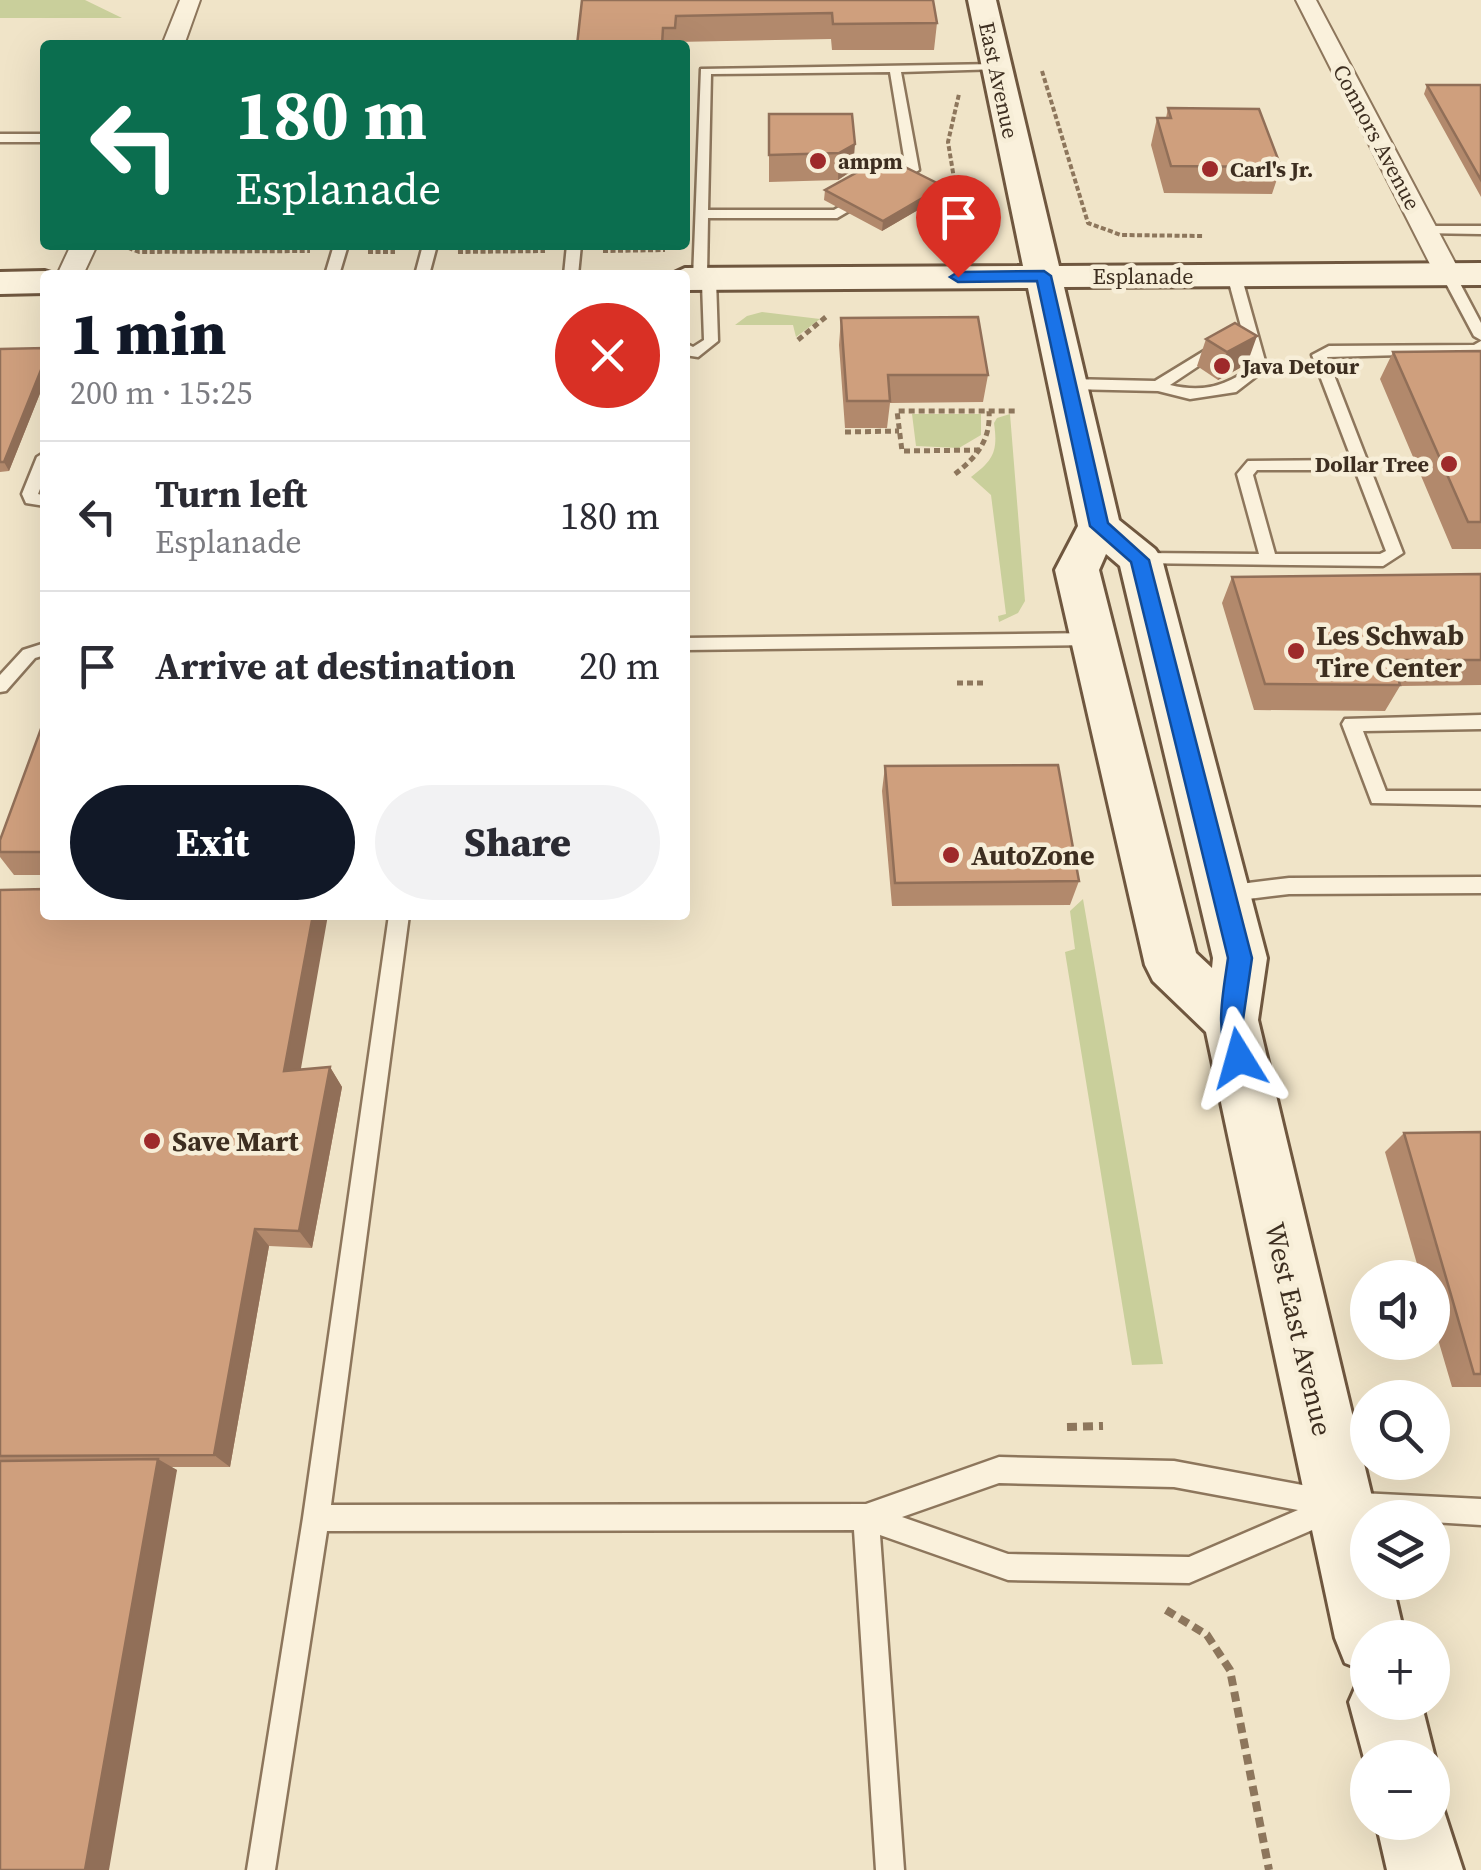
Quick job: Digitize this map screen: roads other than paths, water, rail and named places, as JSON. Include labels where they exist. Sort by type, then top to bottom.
[{"type":"main road","name":"East Avenue","points":[[982,0],[1044,276]]},
{"type":"main road","name":"Esplanade","points":[[699,272],[1044,276],[1464,274]]},
{"type":"main road","points":[[1044,276],[1099,526],[1140,560]]},
{"type":"main road","points":[[0,282],[40,282]]},
{"type":"main road","points":[[1099,526],[1077,570],[1172,965],[1231,1020]]},
{"type":"main road","name":"West East Avenue","points":[[1140,560],[1221,895],[1240,958],[1231,1020],[1366,1620]]},
{"type":"main road","points":[[1418,1840],[1424,1870]]},
{"type":"street","points":[[175,40],[190,0]]},
{"type":"street","name":"Connors Avenue","points":[[1306,0],[1425,230],[1464,274]]},
{"type":"lane","points":[[690,351],[693,354],[711,341],[699,272],[706,72],[997,67]]},
{"type":"lane","points":[[701,214],[837,214],[914,170],[894,69]]},
{"type":"lane","points":[[0,138],[40,138]]},
{"type":"lane","points":[[690,156],[702,156]]},
{"type":"lane","points":[[1425,230],[1481,230]]},
{"type":"lane","points":[[1464,274],[1481,336]]},
{"type":"lane","points":[[1068,384],[1158,386],[1190,394],[1230,389],[1260,368],[1234,275]]},
{"type":"lane","points":[[1158,386],[1248,327]]},
{"type":"lane","points":[[1140,560],[1382,560],[1395,553],[1319,355],[1328,350],[1478,349],[1481,345]]},
{"type":"lane","points":[[1269,560],[1245,474],[1253,465],[1360,465]]},
{"type":"lane","points":[[40,469],[30,494],[32,499],[40,500]]},
{"type":"lane","points":[[690,644],[1095,640]]},
{"type":"lane","points":[[0,686],[29,654],[40,651]]},
{"type":"lane","points":[[1481,722],[1351,724],[1379,798],[1481,798]]},
{"type":"lane","points":[[1221,895],[1289,886],[1481,885]]},
{"type":"lane","points":[[261,1870],[316,1518],[398,920]]},
{"type":"lane","points":[[316,1518],[866,1517],[999,1470],[1174,1474],[1340,1505],[1481,1512]]},
{"type":"lane","points":[[866,1517],[1008,1567],[1189,1570],[1340,1505]]},
{"type":"lane","points":[[866,1517],[890,1870]]},
{"type":"place","name":"ampm","points":[[818,161]]},
{"type":"place","name":"Carl's Jr.","points":[[1210,169]]},
{"type":"place","name":"Java Detour","points":[[1222,366]]},
{"type":"place","name":"Dollar Tree","points":[[1449,464]]},
{"type":"place","name":"Les Schwab Tire Center","points":[[1296,651]]},
{"type":"place","name":"AutoZone","points":[[951,855]]},
{"type":"place","name":"Save Mart","points":[[152,1141]]}]
